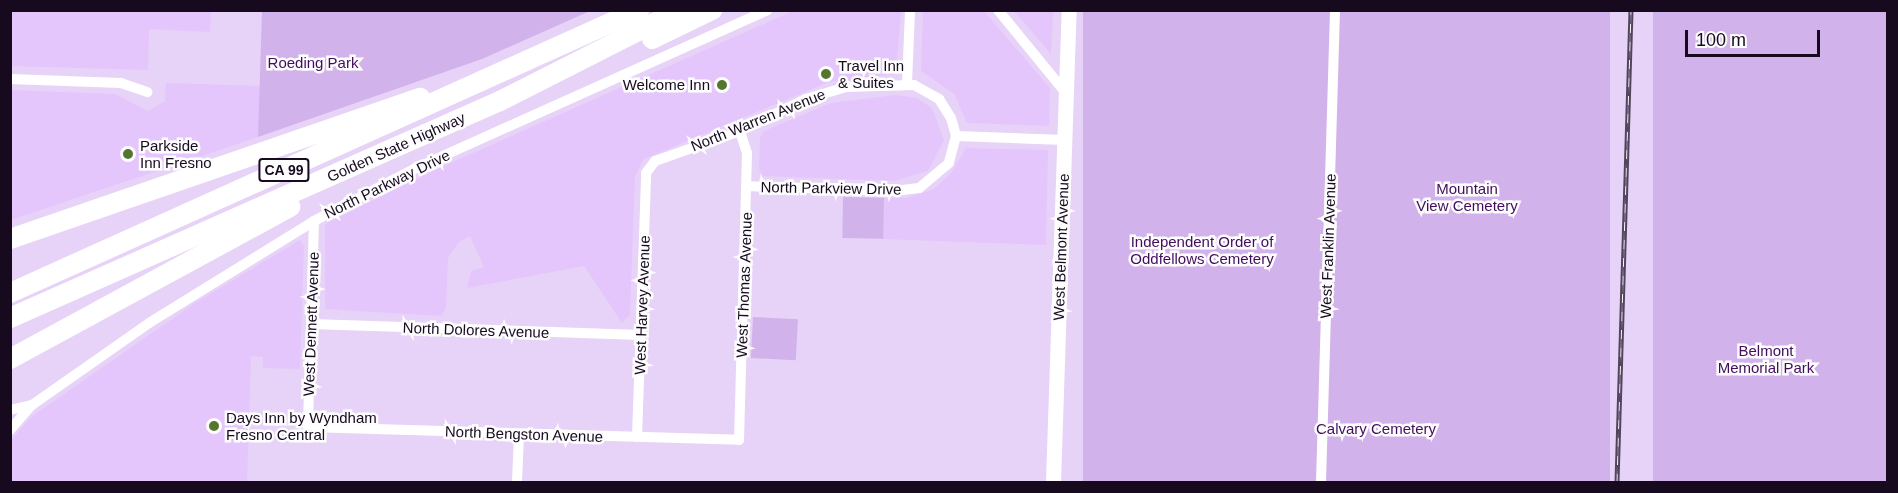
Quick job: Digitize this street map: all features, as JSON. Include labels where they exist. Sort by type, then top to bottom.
[{"type":"highway","name":"Golden State Highway","points":[[10,293],[558,50],[639,10]]},
{"type":"highway","name":"Golden State Highway","points":[[10,318],[500,101],[679,10]]},
{"type":"highway","points":[[500,101],[589,70],[712,10]]},
{"type":"highway","points":[[15,234],[558,50]]},
{"type":"highway","points":[[10,359],[341,182],[357,164]]},
{"type":"main road","name":"West Belmont Avenue","points":[[1053,483],[1068,10]]},
{"type":"street","name":"North Parkway Drive","points":[[10,429],[32,405],[174,307],[314,221],[417,168],[767,10]]},
{"type":"street","points":[[910,10],[907,83],[939,99],[951,118],[956,136],[1065,140]]},
{"type":"street","points":[[998,10],[1066,93]]},
{"type":"street","name":"West Franklin Avenue","points":[[1321,483],[1335,10]]},
{"type":"street","points":[[10,79],[121,83],[147,92]]},
{"type":"street","name":"North Warren Avenue","points":[[645,173],[655,161],[740,130],[826,91],[907,83]]},
{"type":"street","name":"West Thomas Avenue","points":[[739,440],[747,186],[747,153],[740,130]]},
{"type":"street","name":"North Parkview Drive","points":[[747,186],[912,190],[944,170],[956,136]]},
{"type":"street","name":"West Harvey Avenue","points":[[637,437],[645,173]]},
{"type":"street","name":"West Dennett Avenue","points":[[308,427],[314,221]]},
{"type":"street","name":"North Dolores Avenue","points":[[311,324],[641,335]]},
{"type":"street","name":"North Parkway Drive","points":[[10,410],[32,405]]},
{"type":"street","name":"North Bengston Avenue","points":[[308,427],[739,440]]},
{"type":"street","points":[[517,483],[519,434]]},
{"type":"shaded area","points":[[11,10],[211,11],[210,32],[149,29],[148,70],[11,66]]},
{"type":"shaded area","points":[[793,11],[901,11],[896,74],[829,82],[644,159],[635,176],[630,315],[622,323],[584,266],[467,288],[471,271],[484,267],[470,236],[459,242],[448,258],[446,308],[441,316],[325,309],[325,224],[437,169]]},
{"type":"shaded area","points":[[923,11],[984,11],[1050,88],[1049,126],[967,123],[954,94],[921,71]]},
{"type":"shaded area","points":[[1014,11],[1053,11],[1051,54]]},
{"type":"shaded area","points":[[166,83],[260,86],[258,137],[11,220],[11,90],[115,94],[148,111],[165,101]]},
{"type":"shaded area","points":[[896,95],[917,98],[932,108],[944,140],[928,171],[894,181],[764,176],[759,169],[760,137],[764,131],[831,103]]},
{"type":"shaded area","points":[[966,148],[1048,150],[1046,245],[883,239],[884,198],[906,198],[934,189],[951,173]]},
{"type":"shaded area","points":[[300,240],[304,246],[300,369],[263,368],[263,357],[251,356],[247,482],[11,482],[11,440],[31,417],[195,303]]},
{"type":"green space","name":"Roeding Park","points":[[262,10],[590,11],[482,59],[258,137]]},
{"type":"green space","points":[[1083,11],[1610,11],[1610,482],[1083,482]]},
{"type":"green space","name":"Belmont Memorial Park","points":[[1653,11],[1887,11],[1887,482],[1653,482]]},
{"type":"green space","points":[[843,197],[884,198],[883,239],[842,238]]},
{"type":"green space","points":[[753,317],[798,319],[796,360],[751,358]]},
{"type":"railway","points":[[1617,482],[1631,10]]},
{"type":"place","name":"Travel Inn & Suites","points":[[826,74]]},
{"type":"place","name":"Welcome Inn","points":[[722,85]]},
{"type":"place","name":"Parkside Inn Fresno","points":[[128,154]]},
{"type":"place","name":"Days Inn by Wyndham Fresno Central","points":[[214,426]]},
{"type":"park label","name":"Mountain View Cemetery","points":[[1467,196]]},
{"type":"park label","name":"Independent Order of Oddfellows Cemetery","points":[[1202,250]]},
{"type":"park label","name":"Calvary Cemetery","points":[[1376,429]]}]
